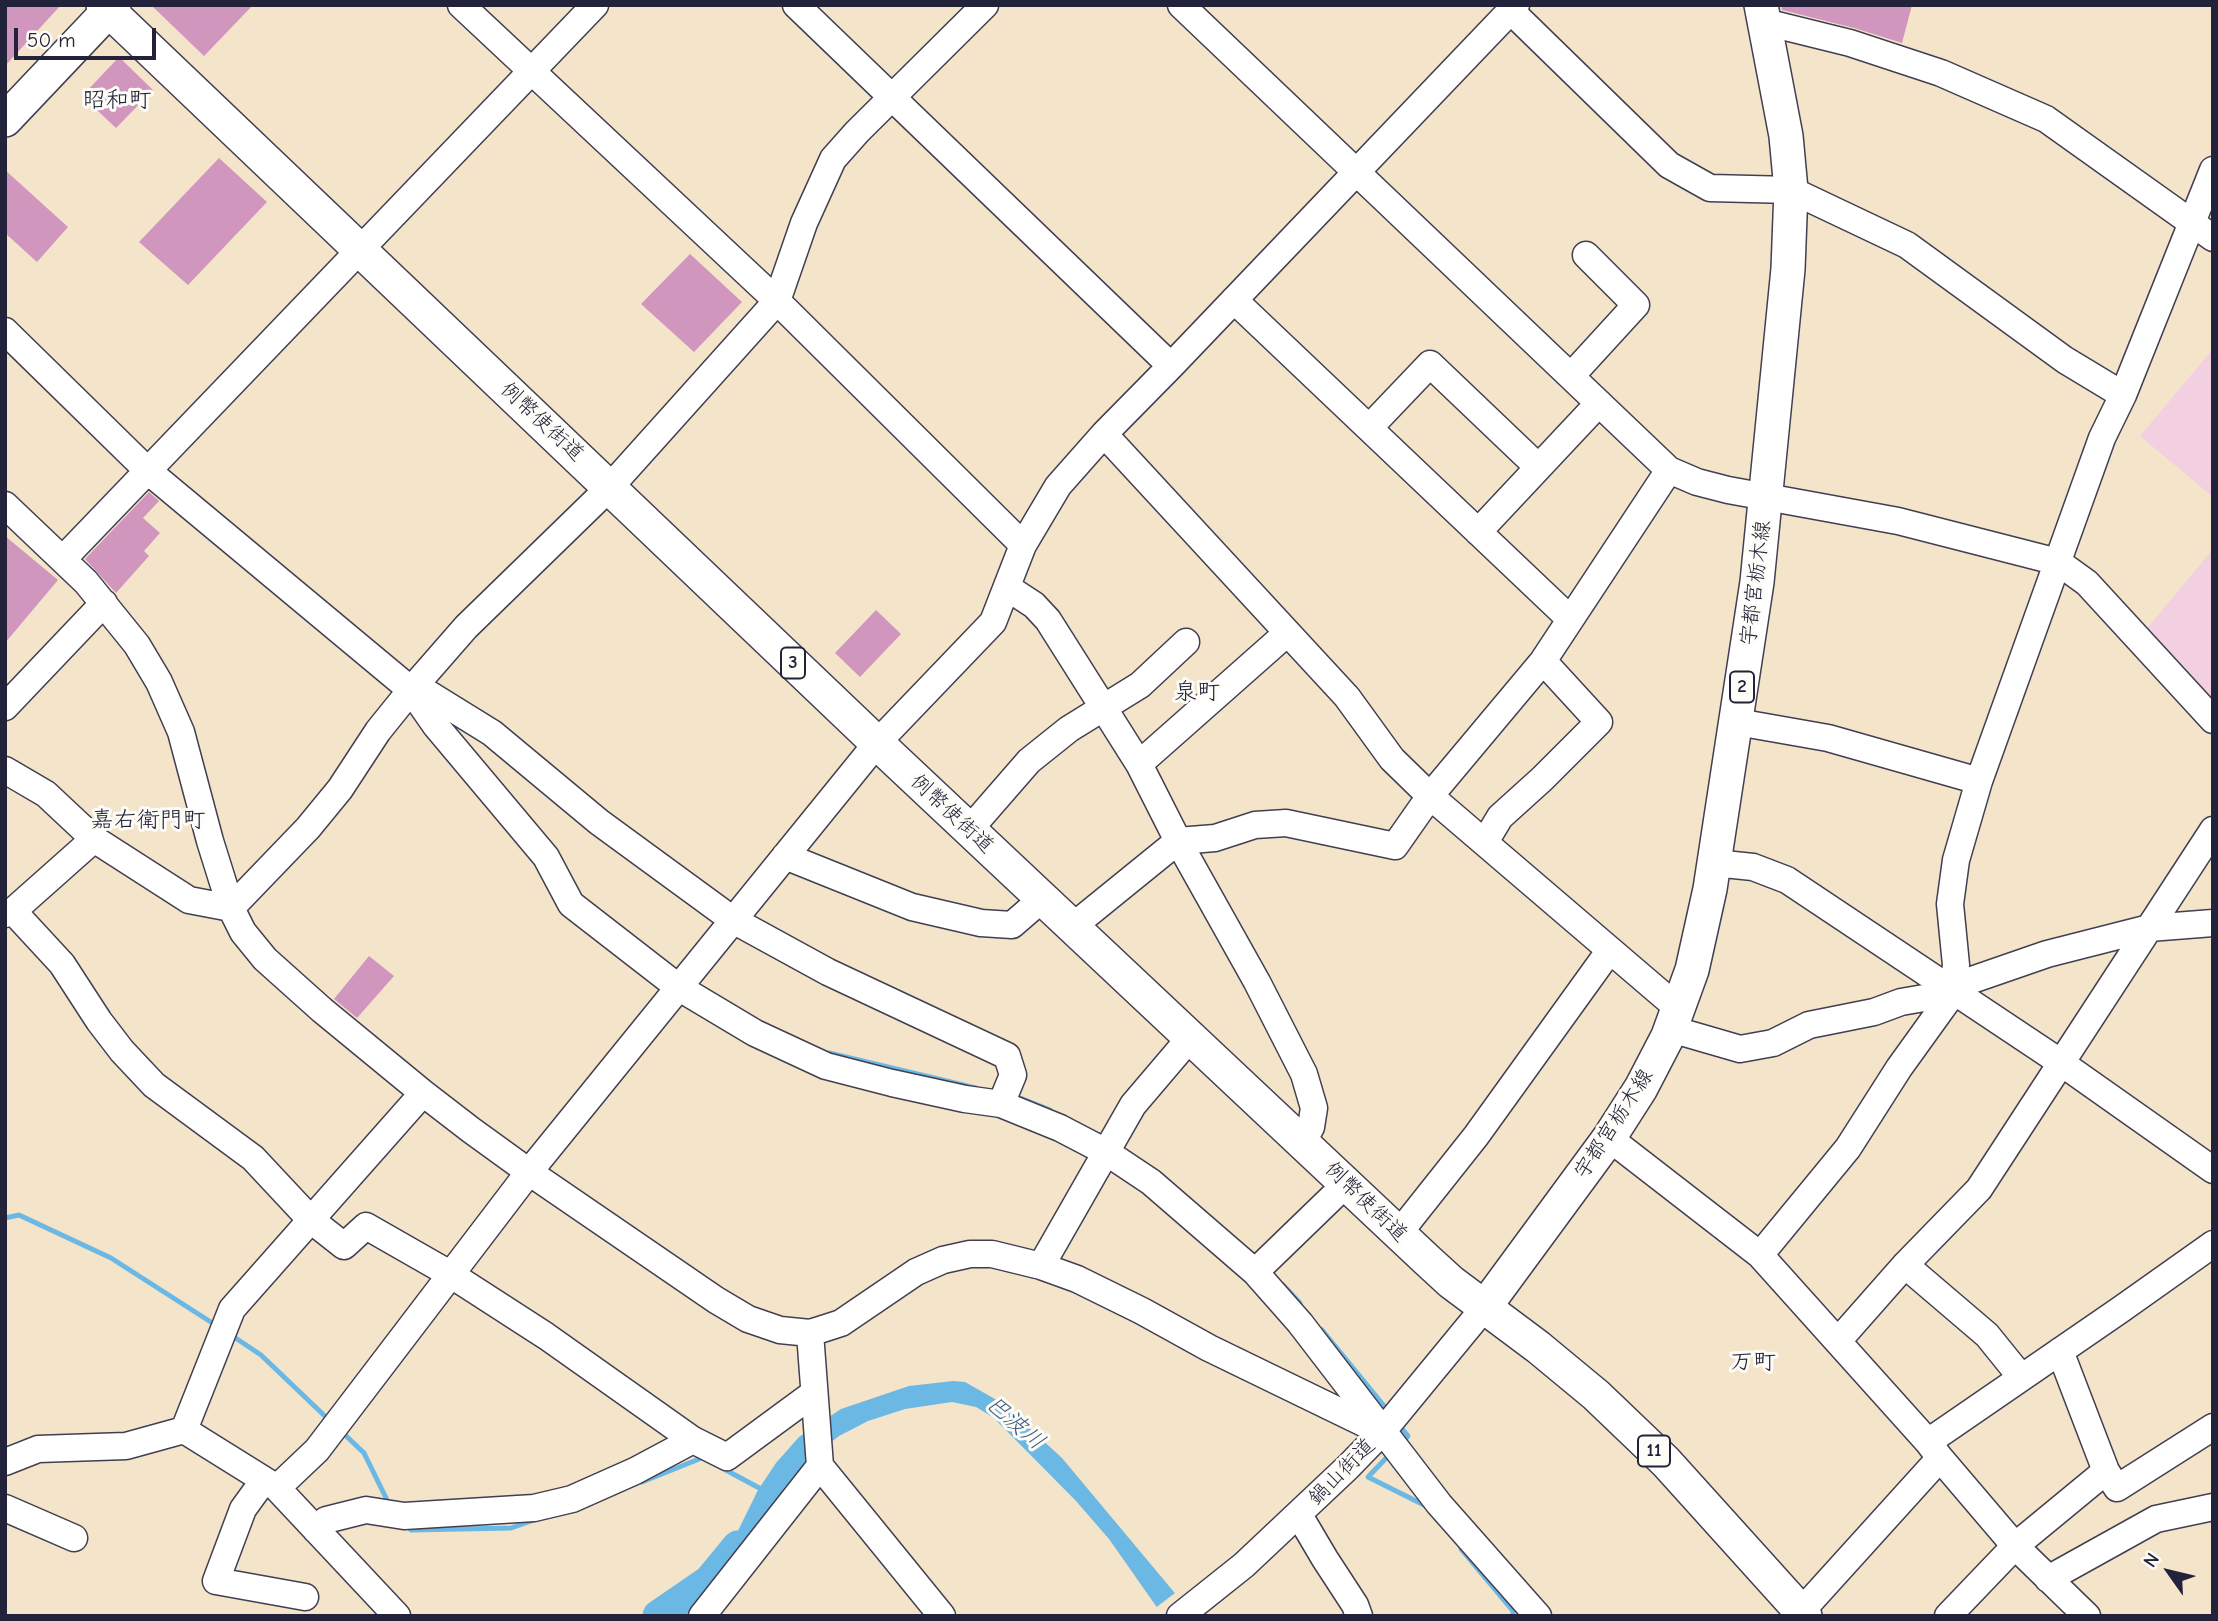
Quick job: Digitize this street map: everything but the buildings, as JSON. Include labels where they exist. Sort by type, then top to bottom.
[{"type":"main road","points":[[5,120],[109,7]]},
{"type":"main road","name":"例幣使街道","points":[[109,7],[877,743],[1346,1184],[1451,1282],[1538,1347],[1596,1395],[1656,1452],[1802,1615]]},
{"type":"main road","name":"宇都宮栃木線","points":[[1484,1308],[1609,1138],[1641,1088],[1675,1019],[1692,970],[1714,863],[1737,722],[1767,498],[1788,269],[1791,190],[1786,135],[1763,14]]},
{"type":"street","points":[[460,5],[777,301],[1023,545]]},
{"type":"street","points":[[63,559],[595,5]]},
{"type":"street","points":[[796,5],[1171,366]]},
{"type":"street","points":[[231,908],[340,789],[378,731],[466,627],[610,487],[777,301],[804,223],[833,159],[985,5]]},
{"type":"street","points":[[1181,5],[1669,470],[1697,482],[1767,498],[1898,521],[2058,562],[2087,583],[2213,720]]},
{"type":"street","points":[[305,1597],[216,1581],[243,1509],[270,1484],[317,1450],[528,1172],[877,743],[993,622],[1023,545],[1058,486],[1104,434],[1513,8],[1669,165],[1710,188],[1791,190],[1907,245],[2065,360],[2123,395]]},
{"type":"street","points":[[1763,14],[1941,72],[2046,119],[2213,238]]},
{"type":"street","points":[[1953,993],[1956,965],[1950,904],[1956,860],[1979,780],[2102,438],[2123,395],[2213,170]]},
{"type":"street","points":[[1571,376],[1636,305],[1586,255]]},
{"type":"street","points":[[1234,300],[1570,620]]},
{"type":"street","points":[[5,331],[148,471],[411,690],[436,726],[546,857],[571,904],[678,987],[755,1033],[827,1066],[892,1083],[1001,1104],[1060,1128],[1106,1152],[1151,1181],[1255,1272],[1300,1324],[1439,1504],[1538,1616]]},
{"type":"street","points":[[1368,428],[1430,364],[1538,467]]},
{"type":"street","points":[[1478,532],[1599,403]]},
{"type":"street","points":[[1104,434],[1347,697],[1392,759],[1430,796],[1610,950],[1675,1019],[1740,1049],[1773,1043],[1809,1025],[1874,1012],[1901,1002],[1953,993]]},
{"type":"street","points":[[1072,927],[1178,841],[1215,838],[1255,825],[1286,823],[1395,846],[1430,796],[1543,661],[1669,470]]},
{"type":"street","points":[[5,505],[63,559],[104,603],[137,645],[159,682],[181,732],[210,841],[231,908],[243,932],[265,959],[322,1010],[423,1093],[528,1172],[748,1319],[780,1330],[810,1333],[841,1323],[916,1272],[943,1260],[970,1254],[992,1254],[1041,1266],[1077,1279],[1209,1348],[1382,1432]]},
{"type":"street","points":[[1008,588],[1034,605],[1048,620],[1139,764],[1178,841],[1257,982],[1304,1074],[1314,1108],[1311,1127],[1303,1142]]},
{"type":"street","points":[[5,707],[104,603]]},
{"type":"street","points":[[1139,764],[1286,634]]},
{"type":"street","points":[[969,830],[1029,761],[1069,729],[1140,685],[1186,642]]},
{"type":"street","points":[[1485,842],[1500,817],[1599,722],[1543,661]]},
{"type":"street","points":[[411,690],[429,695],[492,733],[599,822],[733,920],[828,972],[1007,1056],[1013,1075],[1001,1104]]},
{"type":"street","points":[[1737,722],[1828,737],[1979,780]]},
{"type":"street","points":[[5,770],[46,794],[94,839],[189,900],[231,908]]},
{"type":"street","points":[[1838,1341],[1905,1265],[1979,1189],[2213,830]]},
{"type":"street","points":[[94,839],[9,913],[62,964],[99,1021],[122,1051],[154,1085],[253,1158],[311,1220],[344,1246],[366,1226],[450,1274],[546,1336],[693,1440],[727,1457],[815,1404]]},
{"type":"street","points":[[785,856],[912,906],[981,923],[1012,925],[1042,899]]},
{"type":"street","points":[[1714,863],[1753,867],[1787,880],[2060,1062],[2213,1170]]},
{"type":"street","points":[[1760,1255],[1848,1148],[1899,1068],[1953,993],[1966,982],[2047,954],[2148,928],[2213,923]]},
{"type":"street","points":[[1399,1233],[1517,1081],[1610,950]]},
{"type":"street","points":[[1041,1266],[1133,1105],[1190,1038]]},
{"type":"street","points":[[184,1430],[232,1309],[423,1093]]},
{"type":"street","points":[[1609,1138],[1760,1255],[1934,1450],[2015,1546],[2087,1616]]},
{"type":"street","points":[[1255,1272],[1346,1184]]},
{"type":"street","points":[[1802,1615],[1934,1450],[2021,1377],[2213,1244]]},
{"type":"street","points":[[1905,1265],[1987,1335],[2021,1377]]},
{"type":"street","name":"鍋山街道","points":[[1187,1610],[1299,1515],[1382,1432],[1484,1308]]},
{"type":"street","points":[[810,1333],[819,1462],[942,1616]]},
{"type":"street","points":[[2060,1350],[2106,1471],[2117,1488],[2213,1427]]},
{"type":"street","points":[[5,1462],[38,1449],[125,1446],[184,1430],[270,1484],[397,1616]]},
{"type":"street","points":[[316,1530],[326,1520],[366,1510],[404,1516],[534,1508],[572,1499],[635,1471],[693,1440]]},
{"type":"street","points":[[702,1616],[819,1462]]},
{"type":"street","points":[[1948,1616],[2015,1546],[2106,1471]]},
{"type":"street","points":[[2048,1579],[2156,1519],[2213,1507]]},
{"type":"street","points":[[5,1508],[74,1538]]},
{"type":"street","points":[[1299,1515],[1356,1605],[1359,1616]]},
{"type":"shaded area","points":[[2213,349],[2213,497],[2140,436]]},
{"type":"shaded area","points":[[2213,549],[2213,706],[2144,632]]},
{"type":"water","points":[[965,1382],[1002,1403],[1062,1458],[1194,1616],[1163,1616],[1109,1539],[1076,1501],[994,1418],[976,1407],[952,1402],[905,1409],[868,1421],[839,1436],[807,1461],[785,1487],[729,1578],[696,1616],[659,1616],[681,1606],[706,1587],[732,1543],[758,1490],[776,1463],[799,1437],[841,1409],[909,1386]]},
{"type":"pier","points":[[1179,1590],[1197,1616],[1159,1616],[1154,1609]]},
{"type":"waterway","points":[[829,1053],[976,1088]]},
{"type":"waterway","points":[[1020,1098],[1050,1110]]},
{"type":"waterway","points":[[5,1218],[19,1215],[111,1258],[217,1326]]},
{"type":"waterway","points":[[1283,1285],[1300,1303]]},
{"type":"waterway","points":[[1322,1330],[1389,1412]]},
{"type":"waterway","points":[[231,1335],[261,1355],[329,1420]]},
{"type":"waterway","points":[[1399,1425],[1408,1436],[1401,1444]]},
{"type":"waterway","points":[[342,1432],[364,1453],[389,1504]]},
{"type":"waterway","points":[[1391,1453],[1368,1477],[1426,1506]]},
{"type":"waterway","points":[[642,1482],[704,1457],[707,1459]]},
{"type":"waterway","points":[[722,1468],[763,1490]]},
{"type":"waterway","points":[[407,1525],[411,1530],[511,1528],[537,1519]]},
{"type":"waterway","name":"巴波川","points":[[659,1616],[710,1581],[738,1547]]},
{"type":"waterway","points":[[1461,1549],[1513,1611],[1513,1616]]},
{"type":"district","name":"昭和町","points":[[117,100]]},
{"type":"district","name":"泉町","points":[[1197,692]]},
{"type":"district","name":"嘉右衛門町","points":[[148,820]]},
{"type":"district","name":"万町","points":[[1753,1362]]}]
